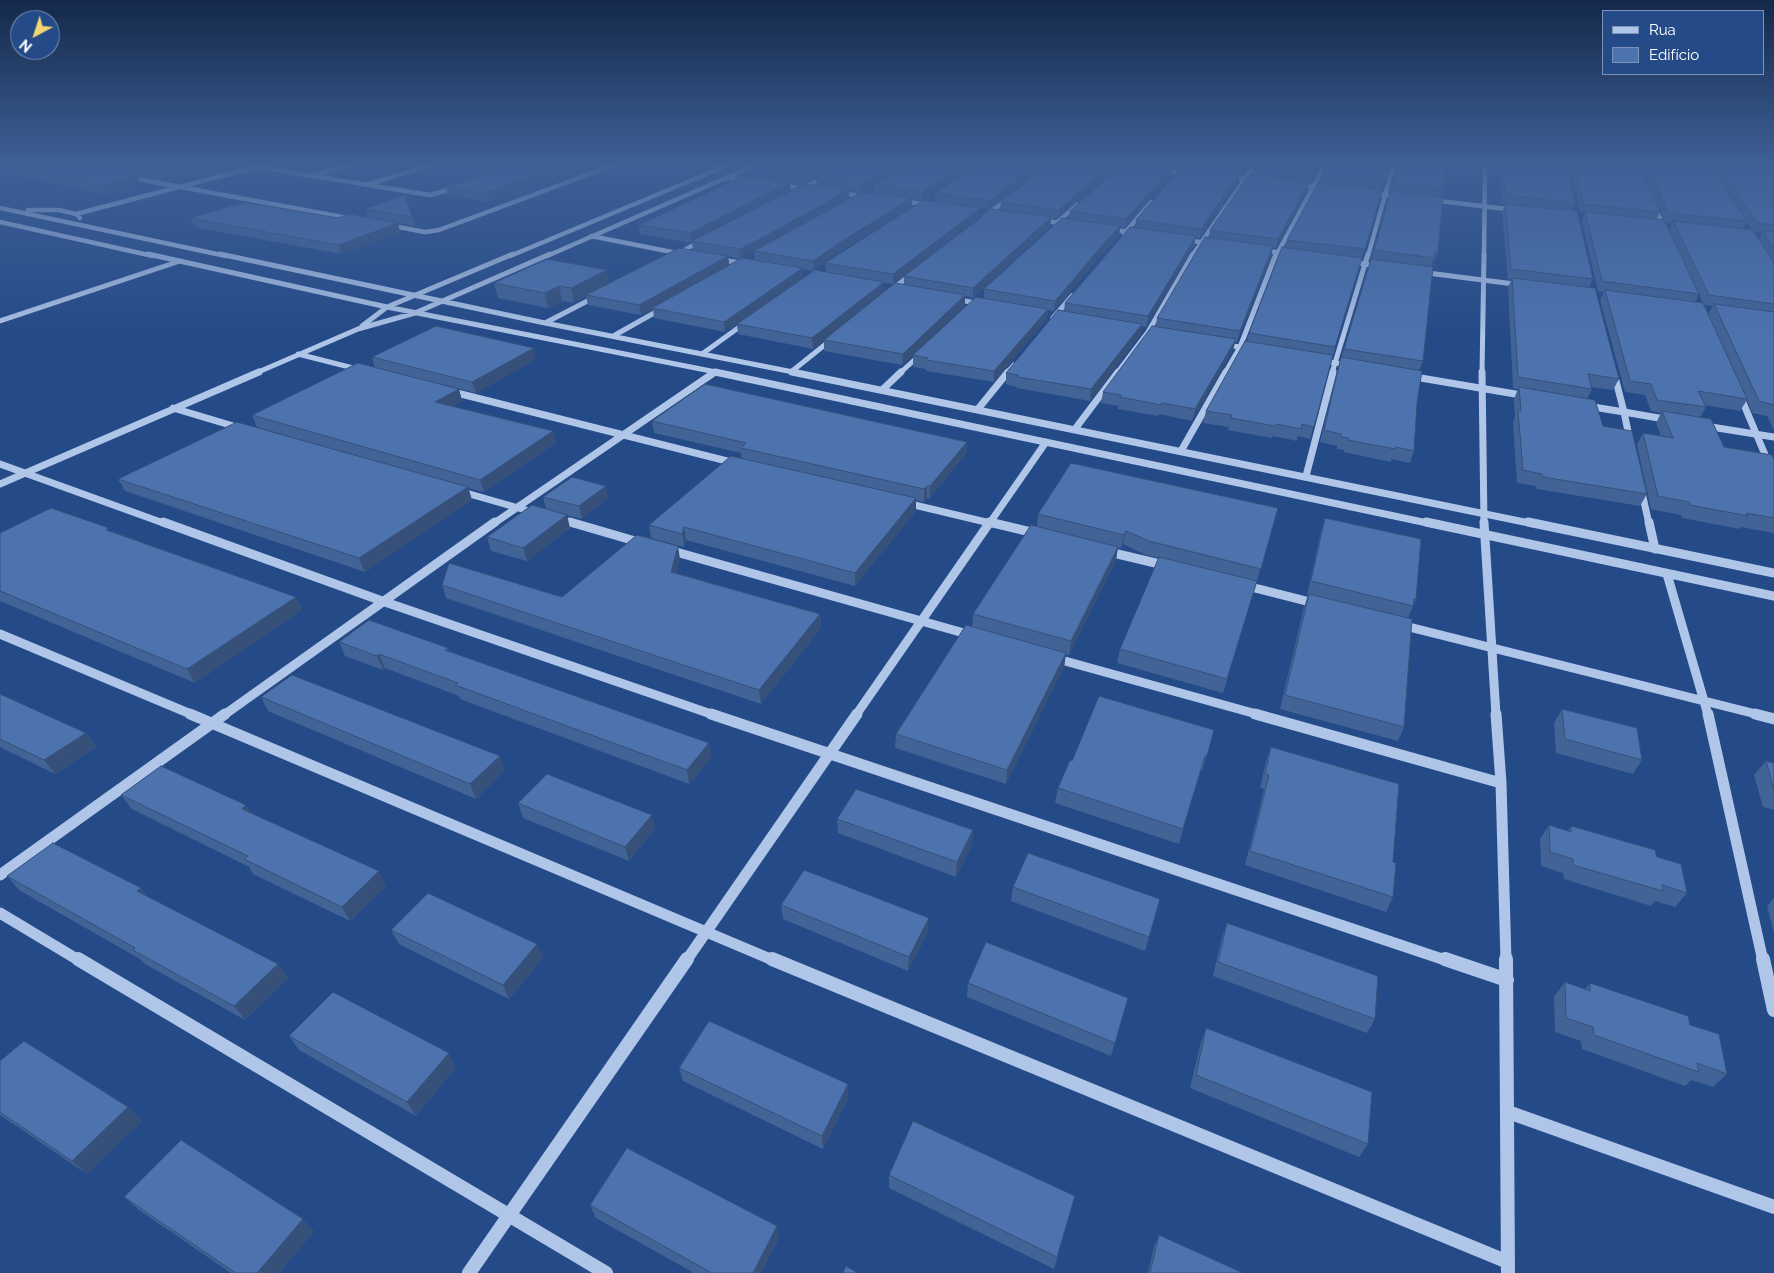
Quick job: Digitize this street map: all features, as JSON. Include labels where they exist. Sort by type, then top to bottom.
[{"type":"street","points":[[2,222],[415,313],[715,372],[1774,596]]},
{"type":"street","points":[[70,222],[444,300],[545,323],[614,335],[978,409],[1774,574]]},
{"type":"street","points":[[386,225],[426,232],[439,230],[459,222]]},
{"type":"street","points":[[358,329],[387,307],[590,222]]},
{"type":"street","points":[[0,484],[298,354],[358,329],[415,313],[623,222]]},
{"type":"street","points":[[1053,222],[1077,225]]},
{"type":"street","points":[[1120,239],[1134,222]]},
{"type":"street","points":[[1075,429],[1148,332],[1200,242],[1214,222]]},
{"type":"street","points":[[1181,451],[1240,347],[1277,252],[1293,222]]},
{"type":"street","points":[[1306,476],[1334,363],[1377,222]]},
{"type":"street","points":[[0,634],[1508,1268],[1507,980],[1501,783],[1490,647],[1483,514],[1483,222]]},
{"type":"street","points":[[1662,222],[1668,236]]},
{"type":"street","points":[[1050,229],[1057,223]]},
{"type":"street","points":[[1654,226],[1674,228]]},
{"type":"street","points":[[1106,229],[1144,234]]},
{"type":"street","points":[[591,236],[688,255]]},
{"type":"street","points":[[670,258],[712,236]]},
{"type":"street","points":[[1181,239],[1219,244]]},
{"type":"street","points":[[1258,250],[1297,255]]},
{"type":"street","points":[[714,259],[741,263],[750,262]]},
{"type":"street","points":[[0,321],[180,261]]},
{"type":"street","points":[[1345,261],[1382,266]]},
{"type":"street","points":[[733,268],[741,263]]},
{"type":"street","points":[[1410,270],[1530,287]]},
{"type":"street","points":[[885,295],[914,272]]},
{"type":"street","points":[[884,288],[902,291]]},
{"type":"street","points":[[1049,323],[1078,288]]},
{"type":"street","points":[[545,323],[604,292]]},
{"type":"street","points":[[969,310],[983,296]]},
{"type":"street","points":[[948,298],[986,305]]},
{"type":"street","points":[[614,335],[665,306]]},
{"type":"street","points":[[1045,314],[1064,317]]},
{"type":"street","points":[[702,354],[749,320]]},
{"type":"street","points":[[1138,330],[1157,333]]},
{"type":"street","points":[[791,372],[835,336]]},
{"type":"street","points":[[1212,343],[1259,350]]},
{"type":"street","points":[[882,390],[926,350]]},
{"type":"street","points":[[298,354],[365,371]]},
{"type":"street","points":[[978,409],[1019,359]]},
{"type":"street","points":[[1316,360],[1354,366]]},
{"type":"street","points":[[1612,367],[1632,448]]},
{"type":"street","points":[[0,875],[516,507],[715,372]]},
{"type":"street","points":[[1403,375],[1538,398]]},
{"type":"street","points":[[442,389],[740,464]]},
{"type":"street","points":[[1737,390],[1758,435],[1774,476]]},
{"type":"street","points":[[1576,404],[1681,422]]},
{"type":"street","points":[[172,408],[249,430]]},
{"type":"street","points":[[1700,425],[1774,437]]},
{"type":"street","points":[[469,1273],[1046,442]]},
{"type":"street","points":[[0,464],[385,602],[829,755],[1507,980]]},
{"type":"street","points":[[1638,476],[1655,549]]},
{"type":"street","points":[[449,488],[648,544]]},
{"type":"street","points":[[894,500],[1048,536]]},
{"type":"street","points":[[657,547],[978,637]]},
{"type":"street","points":[[1095,548],[1181,570]]},
{"type":"street","points":[[1667,574],[1705,702],[1774,1010]]},
{"type":"street","points":[[1238,584],[1326,606]]},
{"type":"street","points":[[1394,623],[1774,719]]},
{"type":"street","points":[[1045,656],[1501,783]]},
{"type":"street","points":[[0,913],[606,1273]]},
{"type":"street","points":[[1508,1112],[1774,1207]]},
{"type":"building","points":[[215,222],[398,223],[338,245]]},
{"type":"building","points":[[645,222],[711,222],[690,233],[639,225]]},
{"type":"building","points":[[729,222],[790,222],[740,249],[692,241]]},
{"type":"building","points":[[806,222],[872,222],[813,261],[754,251]]},
{"type":"building","points":[[889,222],[961,222],[893,274],[825,263]]},
{"type":"building","points":[[974,222],[1045,222],[973,288],[904,276]]},
{"type":"building","points":[[1057,222],[1094,222],[1120,226],[1055,301],[984,289]]},
{"type":"building","points":[[1153,222],[1206,222],[1201,229]]},
{"type":"building","points":[[1215,222],[1287,222],[1278,239],[1210,230]]},
{"type":"building","points":[[1297,222],[1373,222],[1365,249],[1287,240]]},
{"type":"building","points":[[1382,222],[1441,222],[1438,252],[1435,251],[1434,258],[1374,250]]},
{"type":"building","points":[[1507,222],[1580,222],[1593,279],[1511,269]]},
{"type":"building","points":[[1588,222],[1665,222],[1699,294],[1602,281]]},
{"type":"building","points":[[1674,222],[1753,230],[1774,263],[1774,304],[1709,295]]},
{"type":"building","points":[[1774,222],[1774,225],[1757,223]]},
{"type":"building","points":[[1130,227],[1196,236],[1148,316],[1065,303]]},
{"type":"building","points":[[1763,231],[1774,232],[1774,248]]},
{"type":"building","points":[[1205,237],[1273,246],[1240,331],[1157,318]]},
{"type":"building","points":[[1282,247],[1362,258],[1335,347],[1249,333]]},
{"type":"building","points":[[679,248],[728,256],[639,305],[586,295]]},
{"type":"building","points":[[742,258],[803,268],[724,322],[652,308]]},
{"type":"building","points":[[547,259],[607,270],[571,288],[559,286],[545,293],[494,283]]},
{"type":"building","points":[[1371,259],[1433,267],[1423,361],[1344,349]]},
{"type":"building","points":[[815,270],[884,282],[812,338],[737,324]]},
{"type":"building","points":[[1512,278],[1595,288],[1619,379],[1588,374],[1592,389],[1518,377]]},
{"type":"building","points":[[895,283],[965,295],[903,354],[824,340]]},
{"type":"building","points":[[1605,290],[1703,303],[1747,399],[1698,391],[1706,407],[1657,400],[1651,384],[1630,381]]},
{"type":"building","points":[[976,297],[1048,309],[994,371],[926,360],[928,358],[913,355]]},
{"type":"building","points":[[1714,304],[1774,312],[1774,405],[1759,401]]},
{"type":"building","points":[[1058,310],[1142,324],[1091,389],[1018,377],[1018,375],[1006,373]]},
{"type":"building","points":[[436,326],[534,348],[472,382],[372,357]]},
{"type":"building","points":[[1152,326],[1236,339],[1195,409],[1162,403],[1161,405],[1103,392]]},
{"type":"building","points":[[1245,341],[1333,355],[1314,427],[1302,424],[1301,429],[1276,424],[1275,426],[1231,418],[1232,415],[1206,411]]},
{"type":"building","points":[[1341,357],[1422,371],[1417,403],[1414,451],[1348,440],[1348,438],[1341,437],[1341,434],[1324,430]]},
{"type":"building","points":[[358,363],[459,389],[435,402],[553,431],[480,480],[252,415]]},
{"type":"building","points":[[705,384],[967,442],[930,486],[924,489],[741,448],[746,443],[652,421]]},
{"type":"building","points":[[1519,387],[1595,400],[1603,426],[1632,431],[1647,494],[1543,477],[1542,474],[1523,470],[1518,411],[1521,411]]},
{"type":"building","points":[[1662,411],[1711,419],[1724,447],[1772,455],[1774,459],[1774,518],[1746,513],[1748,516],[1690,505],[1689,502],[1658,496],[1643,433],[1673,438]]},
{"type":"building","points":[[237,422],[468,487],[359,558],[118,479]]},
{"type":"building","points":[[731,456],[916,498],[855,573],[684,527],[682,534],[649,525]]},
{"type":"building","points":[[1071,463],[1278,508],[1261,569],[1149,541],[1126,531],[1124,535],[1038,514]]},
{"type":"building","points":[[572,477],[606,486],[579,506],[543,497]]},
{"type":"building","points":[[532,505],[567,515],[523,548],[487,537]]},
{"type":"building","points":[[51,508],[109,528],[106,530],[296,597],[187,669],[0,591],[0,533]]},
{"type":"building","points":[[1325,518],[1421,539],[1416,599],[1414,599],[1413,606],[1311,581]]},
{"type":"building","points":[[1031,525],[1118,547],[1071,641],[973,614]]},
{"type":"building","points":[[637,535],[678,546],[671,572],[820,614],[759,690],[442,585],[449,563],[562,597]]},
{"type":"building","points":[[1159,557],[1257,581],[1227,679],[1120,649]]},
{"type":"building","points":[[1309,594],[1412,619],[1404,727],[1285,695]]},
{"type":"building","points":[[369,620],[448,648],[445,650],[709,743],[687,770],[455,685],[458,683],[379,654],[377,656],[339,642]]},
{"type":"building","points":[[966,625],[1066,653],[1007,770],[896,734]]},
{"type":"building","points":[[292,675],[500,756],[470,784],[261,697]]},
{"type":"building","points":[[0,694],[86,733],[44,760],[0,739]]},
{"type":"building","points":[[1099,696],[1214,730],[1183,829],[1058,788],[1070,760],[1072,761]]},
{"type":"building","points":[[1562,709],[1637,728],[1642,760],[1565,739]]},
{"type":"building","points":[[1271,747],[1399,784],[1393,862],[1396,863],[1393,897],[1250,851],[1269,775],[1265,774]]},
{"type":"building","points":[[1766,761],[1774,763],[1774,790]]},
{"type":"building","points":[[161,766],[246,805],[242,809],[379,871],[342,907],[244,859],[248,856],[121,795]]},
{"type":"building","points":[[547,774],[652,815],[625,847],[518,803]]},
{"type":"building","points":[[856,789],[973,830],[957,862],[837,819]]},
{"type":"building","points":[[1549,825],[1571,832],[1571,826],[1655,850],[1657,857],[1681,864],[1687,893],[1662,885],[1663,891],[1573,865],[1573,859],[1550,852]]},
{"type":"building","points":[[53,843],[141,888],[137,891],[278,964],[234,1006],[133,950],[135,948],[7,876]]},
{"type":"building","points":[[1028,853],[1160,899],[1149,937],[1013,887]]},
{"type":"building","points":[[804,870],[929,918],[909,957],[781,905]]},
{"type":"building","points":[[428,893],[537,944],[503,985],[391,930]]},
{"type":"building","points":[[1227,923],[1378,976],[1375,1019],[1218,962]]},
{"type":"building","points":[[986,942],[1128,998],[1115,1043],[968,983]]},
{"type":"building","points":[[1565,982],[1590,991],[1590,983],[1688,1016],[1690,1025],[1719,1034],[1727,1074],[1697,1063],[1699,1072],[1594,1035],[1593,1027],[1566,1018]]},
{"type":"building","points":[[333,992],[449,1053],[407,1102],[289,1036]]},
{"type":"building","points":[[709,1021],[848,1084],[822,1136],[679,1068]]},
{"type":"building","points":[[1206,1028],[1372,1092],[1368,1144],[1196,1075]]},
{"type":"building","points":[[24,1041],[128,1107],[72,1161],[0,1112],[0,1061]]},
{"type":"building","points":[[913,1121],[1075,1196],[1057,1257],[889,1175]]},
{"type":"building","points":[[181,1140],[303,1219],[257,1273],[236,1273],[124,1197]]},
{"type":"building","points":[[627,1148],[777,1226],[753,1273],[712,1273],[590,1205]]},
{"type":"building","points":[[1159,1235],[1243,1273],[1150,1273]]},
{"type":"building","points":[[846,1266],[858,1273],[843,1273]]}]
